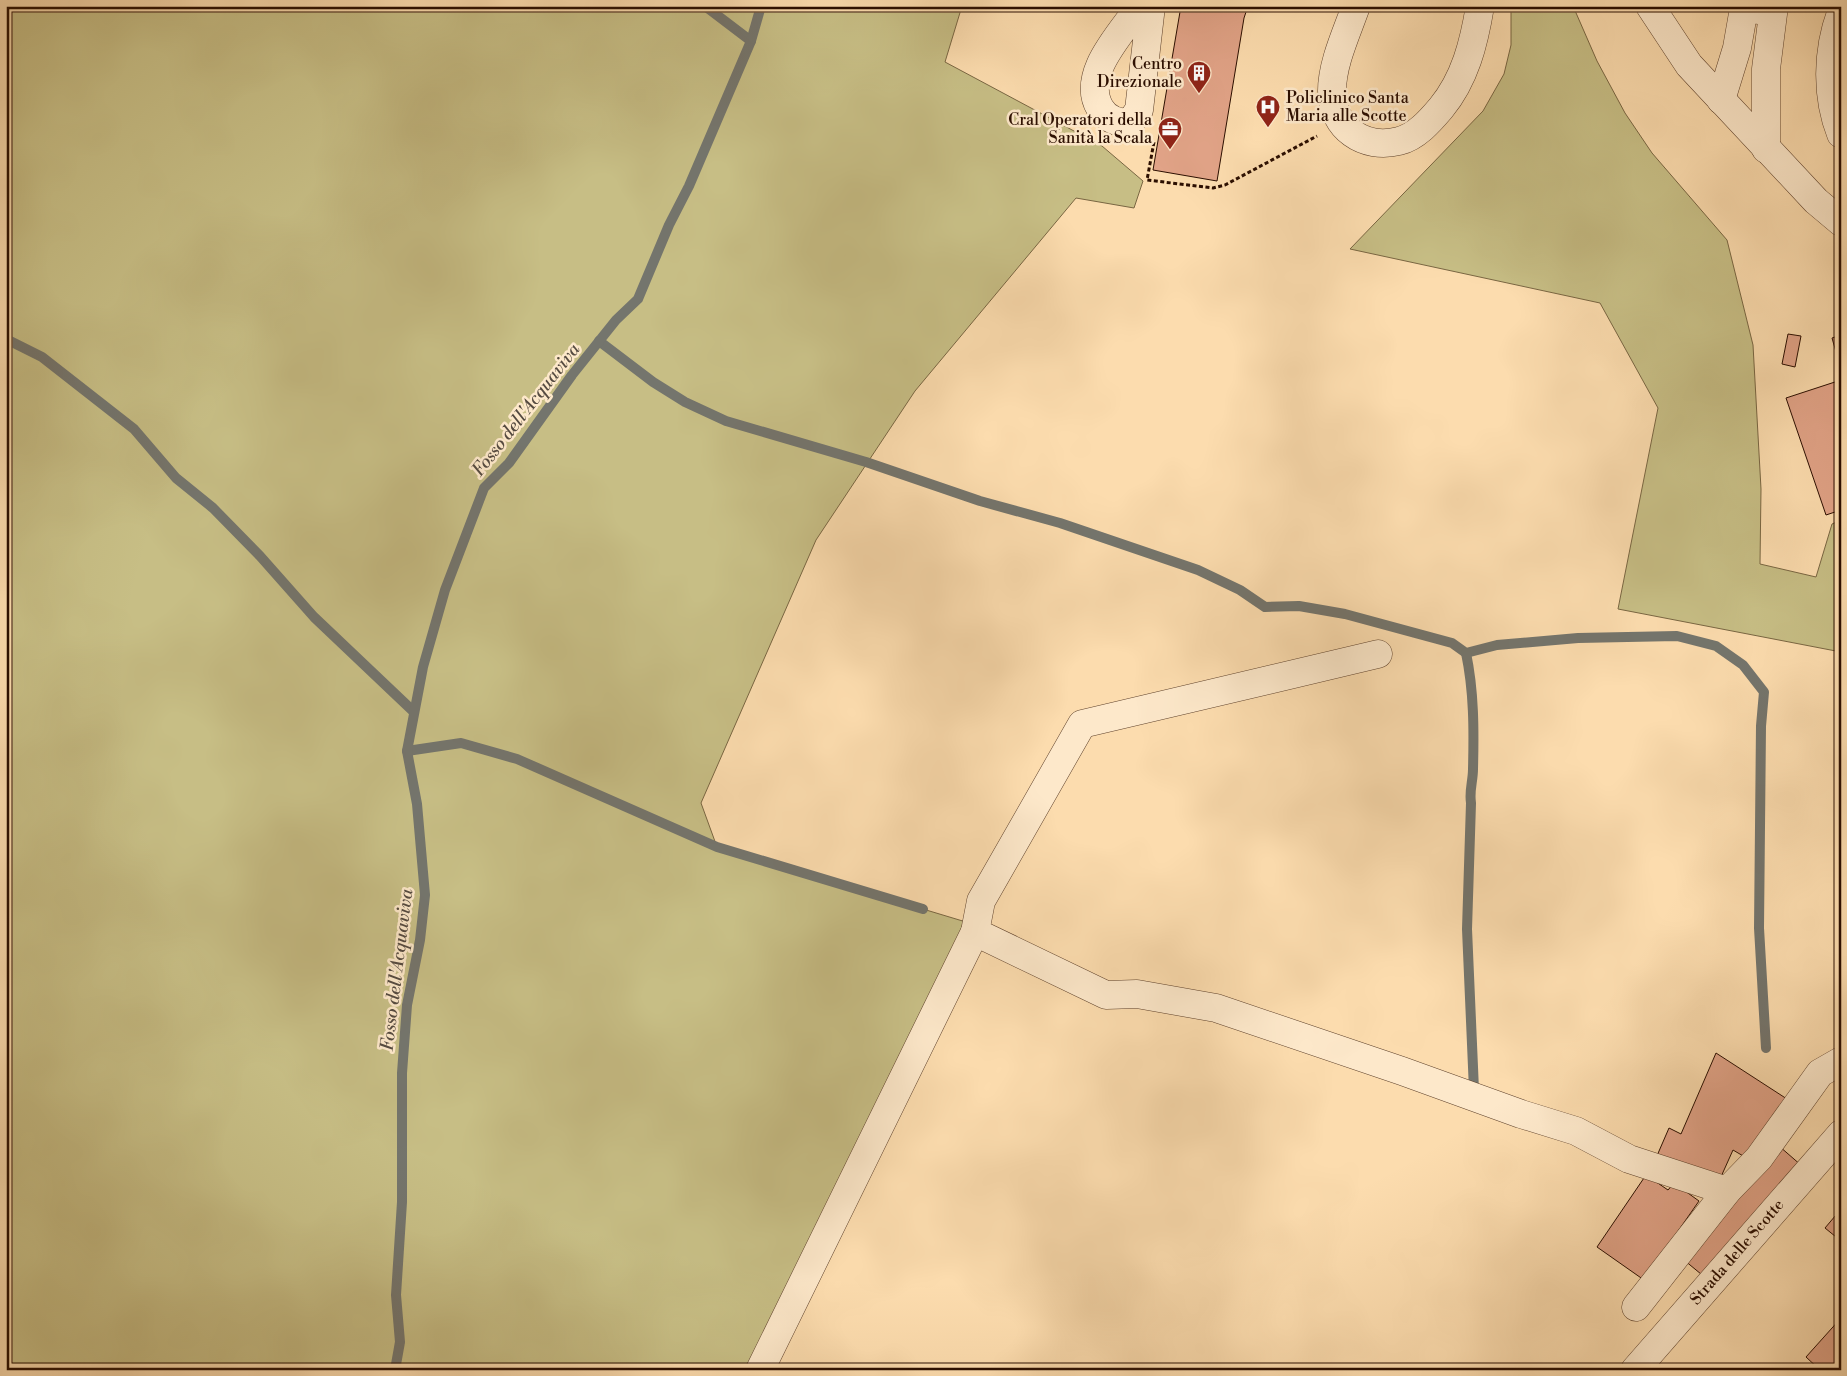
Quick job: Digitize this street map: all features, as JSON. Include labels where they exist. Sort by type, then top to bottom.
[{"type":"street","points":[[1140,6],[1104,58],[1095,80],[1096,100],[1102,111],[1120,122],[1130,122],[1139,110],[1151,6]]},
{"type":"street","points":[[1356,6],[1336,70],[1332,90],[1334,109],[1350,133],[1371,142],[1400,141],[1414,134],[1442,107],[1460,80],[1471,50],[1480,6]]},
{"type":"street","points":[[1650,6],[1689,65],[1816,202],[1841,222]]},
{"type":"street","points":[[1721,100],[1737,48],[1744,8],[1773,9],[1766,69],[1766,150]]},
{"type":"street","points":[[1841,13],[1832,40],[1830,65],[1833,108],[1841,134]]},
{"type":"street","points":[[760,1370],[975,932],[982,900],[1082,724],[1378,654]]},
{"type":"street","points":[[975,932],[1106,995],[1137,994],[1216,1008],[1521,1114],[1576,1131],[1629,1159],[1727,1191]]},
{"type":"street","points":[[1636,1306],[1727,1191],[1759,1158],[1820,1073],[1841,1061]]},
{"type":"street","name":"Strada delle Scotte","points":[[1635,1370],[1841,1134]]},
{"type":"path","points":[[1155,132],[1147,180],[1213,188],[1225,185],[1271,162],[1341,122]]},
{"type":"shaded area","points":[[6,6],[962,6],[945,62],[1102,146],[1143,181],[1134,208],[1076,198],[915,391],[816,540],[701,803],[717,847],[966,922],[747,1370],[6,1370]]},
{"type":"shaded area","points":[[1511,6],[1573,6],[1597,61],[1625,113],[1652,153],[1727,240],[1753,345],[1761,489],[1760,564],[1816,577],[1832,524],[1841,520],[1841,652],[1618,609],[1658,408],[1600,303],[1350,249],[1483,111],[1504,74],[1511,45]]},
{"type":"building","name":"Centro Direzionale","points":[[1181,6],[1248,6],[1244,18],[1217,181],[1153,170]]},
{"type":"building","points":[[1788,334],[1801,336],[1795,367],[1782,364]]},
{"type":"building","points":[[1841,335],[1841,366],[1840,366],[1832,338]]},
{"type":"building","points":[[1841,380],[1841,510],[1826,515],[1786,398]]},
{"type":"building","points":[[1716,1053],[1787,1099],[1750,1160],[1733,1150],[1720,1179],[1656,1158],[1669,1128],[1681,1134]]},
{"type":"building","points":[[1779,1146],[1802,1166],[1707,1279],[1684,1260]]},
{"type":"building","points":[[1646,1175],[1668,1190],[1674,1183],[1699,1201],[1644,1280],[1597,1247]]},
{"type":"building","points":[[1841,1209],[1841,1241],[1825,1228]]},
{"type":"building","points":[[1841,1318],[1841,1370],[1820,1370],[1806,1357]]},
{"type":"waterway","points":[[705,6],[751,41]]},
{"type":"waterway","name":"Fosso dell'Acquaviva","points":[[395,1370],[400,1342],[396,1295],[402,1202],[402,1073],[407,1005],[420,940],[425,895],[417,804],[407,751],[423,667],[445,590],[484,488],[509,463],[572,375],[616,320],[638,299],[751,41],[761,6]]},
{"type":"waterway","points":[[6,339],[42,357],[134,429],[176,478],[213,508],[260,556],[314,617],[413,711]]},
{"type":"waterway","points":[[599,341],[653,382],[685,402],[726,421],[866,462],[980,501],[1060,523],[1198,570],[1240,590],[1265,607],[1299,606],[1345,614],[1452,643],[1466,653],[1497,645],[1578,638],[1677,636],[1716,646],[1743,665],[1764,692],[1761,726],[1759,928],[1766,1048]]},
{"type":"waterway","points":[[1466,653],[1471,682],[1473,725],[1467,929],[1474,1090]]},
{"type":"waterway","points":[[407,751],[461,743],[517,759],[717,847],[923,909]]},
{"type":"place","name":"Centro Direzionale","points":[[1199,94]]},
{"type":"place","name":"Policlinico Santa Maria alle Scotte","points":[[1268,128]]},
{"type":"place","name":"Cral Operatori della Sanità la Scala","points":[[1170,150]]}]
